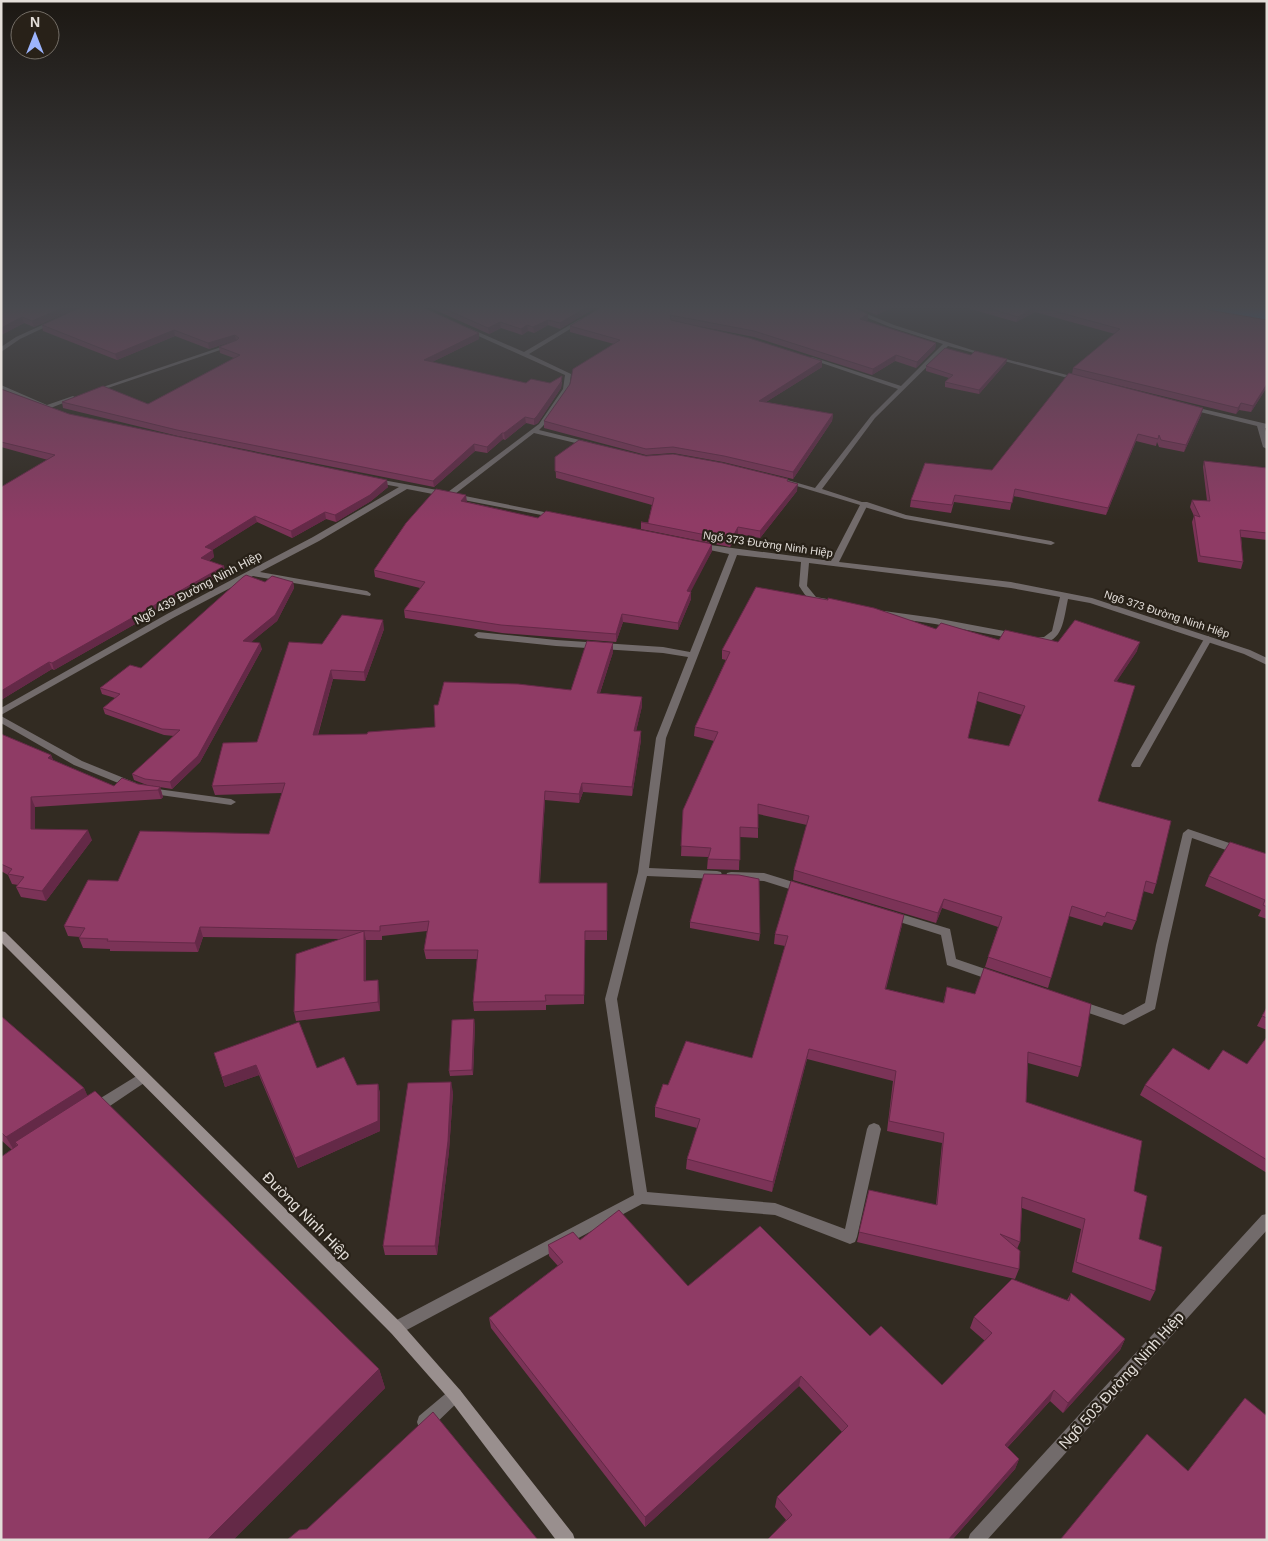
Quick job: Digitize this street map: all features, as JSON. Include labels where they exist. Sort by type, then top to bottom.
[{"type":"main road","name":"Đường Ninh Hiệp","points":[[1,935],[396,1328],[455,1395],[567,1540]]},
{"type":"street","points":[[86,394],[137,377]]},
{"type":"street","points":[[449,495],[533,432],[566,389],[568,377]]},
{"type":"street","points":[[868,377],[902,388]]},
{"type":"street","points":[[818,489],[874,417],[913,377]]},
{"type":"street","points":[[1069,377],[1084,381]]},
{"type":"street","points":[[1,387],[64,413]]},
{"type":"street","points":[[48,407],[76,397]]},
{"type":"street","points":[[1179,406],[1263,425],[1267,447]]},
{"type":"street","points":[[533,432],[595,446]]},
{"type":"street","points":[[368,478],[563,518]]},
{"type":"street","points":[[780,480],[818,489],[905,517],[1051,543]]},
{"type":"street","name":"Ngõ 439 Đường Ninh Hiệp","points":[[1,712],[170,616],[338,526],[406,486]]},
{"type":"street","points":[[833,565],[864,504]]},
{"type":"street","name":"Ngõ 373 Đường Ninh Hiệp","points":[[687,543],[734,552],[833,565],[1011,585],[1092,601],[1247,652],[1267,662]]},
{"type":"street","points":[[641,1198],[611,1000],[643,872],[661,738],[734,552]]},
{"type":"street","points":[[805,561],[803,586],[813,599],[832,603]]},
{"type":"street","points":[[251,573],[367,594]]},
{"type":"street","points":[[879,613],[935,621],[1030,639],[1046,640],[1056,632],[1064,596]]},
{"type":"street","points":[[478,635],[556,643],[663,650],[694,655]]},
{"type":"street","points":[[1136,765],[1208,639]]},
{"type":"street","points":[[1,719],[78,763],[144,790],[231,802]]},
{"type":"street","points":[[1069,1002],[1124,1020],[1151,1006],[1162,945],[1188,834],[1249,854]]},
{"type":"street","points":[[643,872],[764,877],[810,891]]},
{"type":"street","points":[[882,913],[946,932],[951,962],[1005,980]]},
{"type":"street","points":[[88,1113],[144,1077]]},
{"type":"street","points":[[396,1328],[641,1198],[775,1209],[850,1237],[874,1129]]},
{"type":"street","name":"Ngõ 503 Đường Ninh Hiệp","points":[[976,1540],[1267,1220]]},
{"type":"street","points":[[412,1435],[455,1395]]},
{"type":"building","points":[[199,377],[499,377],[526,383],[531,379],[550,383],[562,377],[561,382],[534,419],[525,417],[502,433],[487,447],[474,444],[433,481],[177,430],[62,402],[103,386],[148,404]]},
{"type":"building","points":[[571,377],[797,377],[759,401],[833,414],[793,472],[724,456],[673,447],[646,449],[544,421],[570,384]]},
{"type":"building","points":[[951,377],[991,377],[979,390],[945,382]]},
{"type":"building","points":[[1066,377],[1084,377],[1203,408],[1186,445],[1161,440],[1159,435],[1158,439],[1138,434],[1108,508],[1015,489],[1012,503],[955,495],[952,505],[911,500],[925,463],[992,470]]},
{"type":"building","points":[[1110,377],[1267,377],[1267,384],[1253,406],[1241,403],[1238,408]]},
{"type":"building","points":[[1,389],[69,414],[387,480],[370,495],[335,515],[325,512],[291,531],[255,516],[205,547],[213,550],[201,558],[224,566],[52,663],[49,662],[1,691],[1,487],[55,455],[1,442]]},
{"type":"building","points":[[579,440],[646,456],[673,454],[723,463],[788,479],[787,481],[798,484],[760,531],[738,527],[731,540],[641,522],[648,523],[654,498],[555,471],[555,457]]},
{"type":"building","points":[[1204,461],[1267,468],[1267,533],[1240,530],[1243,562],[1200,556],[1194,515],[1200,517],[1192,500],[1210,501]]},
{"type":"building","points":[[436,489],[466,495],[461,501],[538,518],[546,511],[712,544],[687,591],[691,592],[678,623],[622,614],[616,634],[501,625],[404,610],[425,582],[374,570],[406,523]]},
{"type":"building","points":[[246,575],[265,582],[272,576],[293,582],[275,615],[243,641],[260,643],[198,756],[170,782],[145,779],[132,774],[180,730],[162,729],[103,708],[120,694],[100,688],[130,665],[141,668]]},
{"type":"building","points":[[756,587],[828,600],[828,598],[874,608],[936,629],[941,623],[999,640],[1005,630],[1058,642],[1075,620],[1140,642],[1114,681],[1135,686],[1098,801],[1171,821],[1156,884],[1146,881],[1136,921],[1107,912],[1105,917],[1072,906],[1051,978],[988,957],[1002,917],[944,899],[938,913],[794,870],[809,816],[758,804],[758,828],[740,827],[740,860],[708,859],[711,848],[681,846],[683,810],[718,732],[695,727],[730,652],[722,650]],"holes":[[[979,692],[1025,706],[1009,746],[968,738]]]},
{"type":"building","points":[[342,615],[383,620],[364,672],[331,670],[313,735],[367,734],[368,732],[435,727],[434,705],[438,705],[444,682],[518,684],[571,690],[587,641],[613,643],[597,693],[642,697],[634,731],[641,731],[632,787],[582,783],[579,794],[545,791],[539,883],[607,883],[607,931],[585,931],[584,995],[545,995],[546,1001],[473,1002],[478,950],[424,950],[429,921],[380,926],[380,931],[200,927],[195,943],[107,941],[108,939],[79,938],[85,928],[64,926],[88,880],[118,881],[140,831],[269,834],[285,783],[212,786],[223,743],[257,742],[289,642],[322,644]]},
{"type":"building","points":[[1,734],[51,755],[48,758],[114,786],[122,778],[138,784],[160,787],[158,790],[31,797],[31,829],[88,830],[42,891],[16,887],[24,877],[8,874],[12,869],[1,864]]},
{"type":"building","points":[[1230,842],[1267,854],[1267,907],[1263,905],[1265,900],[1209,876]]},
{"type":"building","points":[[704,874],[739,875],[759,879],[760,934],[690,922]]},
{"type":"building","points":[[791,881],[904,915],[885,989],[944,1003],[947,987],[975,994],[984,968],[1091,1004],[1081,1067],[1028,1052],[1026,1102],[1142,1141],[1134,1191],[1147,1196],[1139,1239],[1162,1247],[1155,1291],[1076,1262],[1085,1219],[1022,1197],[1020,1242],[1000,1234],[1020,1251],[1019,1269],[859,1232],[869,1190],[937,1205],[944,1133],[889,1121],[896,1071],[809,1049],[773,1182],[687,1159],[700,1119],[655,1107],[663,1084],[668,1085],[686,1041],[752,1058],[788,936],[775,934]]},
{"type":"building","points":[[364,931],[364,981],[378,980],[378,1002],[294,1012],[296,954]]},
{"type":"building","points":[[1267,1007],[1267,1018],[1262,1016]]},
{"type":"building","points":[[1,1016],[84,1088],[6,1137],[1,1132]]},
{"type":"building","points":[[474,1019],[472,1070],[449,1071],[452,1020]]},
{"type":"building","points":[[299,1022],[317,1068],[344,1057],[357,1085],[378,1084],[378,1121],[295,1158],[256,1065],[222,1077],[214,1053]]},
{"type":"building","points":[[1267,1037],[1267,1160],[1145,1085],[1173,1048],[1209,1070],[1223,1050],[1247,1064]]},
{"type":"building","points":[[451,1082],[448,1141],[435,1246],[383,1246],[408,1083]]},
{"type":"building","points":[[95,1091],[379,1369],[207,1540],[1,1540],[1,1157],[18,1145],[15,1142]]},
{"type":"building","points":[[619,1210],[688,1286],[760,1226],[870,1336],[881,1326],[942,1385],[992,1333],[974,1317],[1012,1279],[1069,1301],[1071,1293],[1125,1339],[1068,1403],[1054,1390],[1005,1445],[1019,1459],[948,1540],[767,1540],[792,1515],[777,1497],[848,1426],[801,1376],[645,1517],[489,1318],[563,1262],[548,1245],[573,1232],[580,1240]]},
{"type":"building","points":[[1245,1398],[1267,1416],[1267,1540],[1060,1540],[1147,1434],[1188,1471]]},
{"type":"building","points":[[433,1412],[538,1540],[287,1540],[299,1530],[307,1529]]}]
